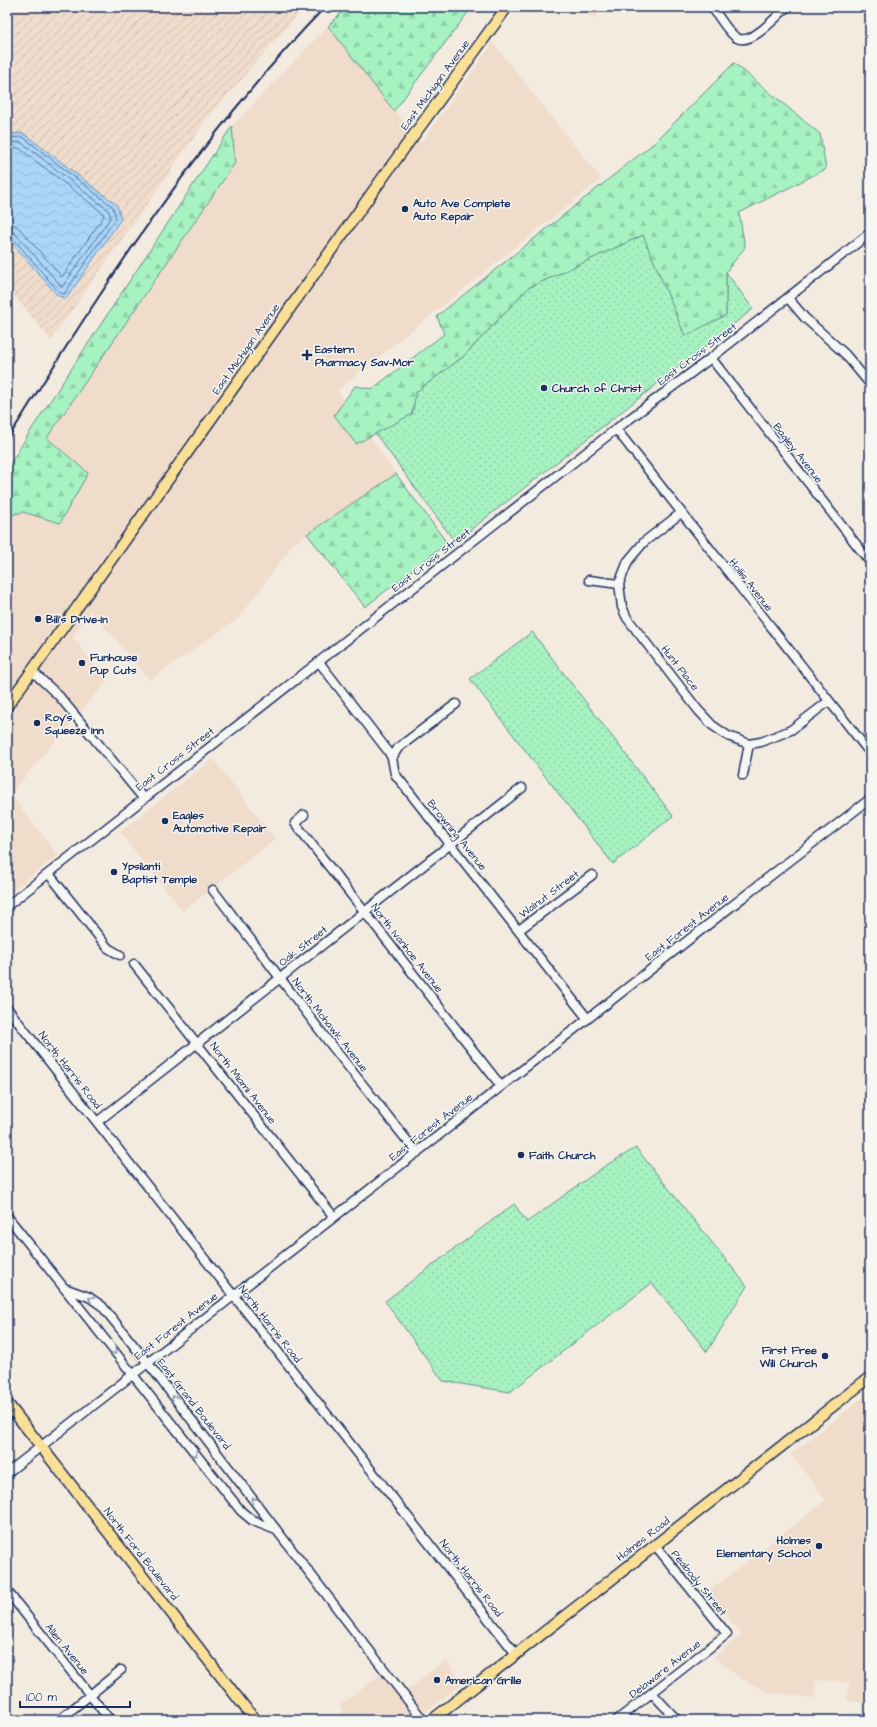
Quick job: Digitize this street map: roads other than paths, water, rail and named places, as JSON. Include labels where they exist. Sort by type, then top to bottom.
[{"type":"main road","name":"East Michigan Avenue","points":[[7,706],[384,176],[507,7]]},
{"type":"main road","name":"Holmes Road","points":[[432,1720],[870,1377]]},
{"type":"main road","name":"North Ford Boulevard","points":[[7,1403],[255,1720]]},
{"type":"street","points":[[712,7],[733,35],[738,39],[746,40],[754,36],[787,7]]},
{"type":"street","name":"East Cross Street","points":[[7,906],[49,874],[142,798],[870,233]]},
{"type":"street","points":[[788,298],[805,318],[845,354],[870,384]]},
{"type":"street","name":"Bagley Avenue","points":[[710,358],[870,562]]},
{"type":"street","name":"Hollis Avenue","points":[[616,429],[870,753]]},
{"type":"street","name":"Hunt Place","points":[[681,513],[636,551],[628,562],[620,584],[622,607],[627,618],[698,710],[712,725],[728,736],[749,744]]},
{"type":"street","points":[[589,580],[620,584]]},
{"type":"street","name":"Browning Avenue","points":[[319,662],[388,751],[392,758],[395,774],[587,1018]]},
{"type":"street","points":[[32,671],[59,696],[142,798]]},
{"type":"street","points":[[743,775],[749,744],[761,742],[791,730],[829,702]]},
{"type":"street","points":[[392,758],[398,748],[456,704]]},
{"type":"street","name":"Oak Street","points":[[97,1122],[196,1042],[522,788]]},
{"type":"street","name":"East Forest Avenue","points":[[7,1473],[147,1362],[417,1153],[587,1018],[870,799]]},
{"type":"street","name":"North Ivanhoe Avenue","points":[[304,815],[292,825],[364,912],[501,1086]]},
{"type":"street","points":[[49,874],[108,948],[120,955]]},
{"type":"street","name":"Walnut Street","points":[[519,930],[592,875]]},
{"type":"street","name":"North Mohawk Avenue","points":[[213,890],[417,1153]]},
{"type":"street","name":"North Miami Avenue","points":[[134,964],[334,1217]]},
{"type":"street","name":"North Harris Road","points":[[7,1008],[516,1654]]},
{"type":"street","points":[[7,1216],[241,1511],[253,1521],[278,1531]]},
{"type":"street","name":"East Grand Boulevard","points":[[64,1288],[89,1297],[102,1306],[147,1362],[423,1720]]},
{"type":"street","name":"Peabody Street","points":[[655,1545],[727,1634]]},
{"type":"street","name":"Allen Avenue","points":[[7,1591],[110,1720]]},
{"type":"street","name":"Delaware Avenue","points":[[617,1720],[727,1634]]},
{"type":"street","points":[[59,1720],[121,1670]]},
{"type":"street","points":[[652,1693],[677,1720]]},
{"type":"water","points":[[23,133],[117,205],[121,219],[66,299],[57,295],[7,237],[7,134]]},
{"type":"railway","points":[[7,440],[116,270],[194,161],[279,56],[325,7]]},
{"type":"place","name":"Auto Ave Complete Auto Repair","points":[[405,209]]},
{"type":"place","name":"Eastern Pharmacy Sav-Mor","points":[[307,355]]},
{"type":"place","name":"Church of Christ","points":[[544,388]]},
{"type":"place","name":"Bill's Drive-In","points":[[38,619]]},
{"type":"place","name":"Funhouse Pup Cuts","points":[[82,663]]},
{"type":"place","name":"Roy's Squeeze Inn","points":[[37,723]]},
{"type":"place","name":"Eagles Automotive Repair","points":[[165,821]]},
{"type":"place","name":"Ypsilanti Baptist Temple","points":[[114,872]]},
{"type":"place","name":"Faith Church","points":[[521,1155]]},
{"type":"place","name":"First Free Will Church","points":[[825,1356]]},
{"type":"place","name":"Holmes Elementary School","points":[[819,1546]]},
{"type":"place","name":"American Grille","points":[[437,1680]]}]
